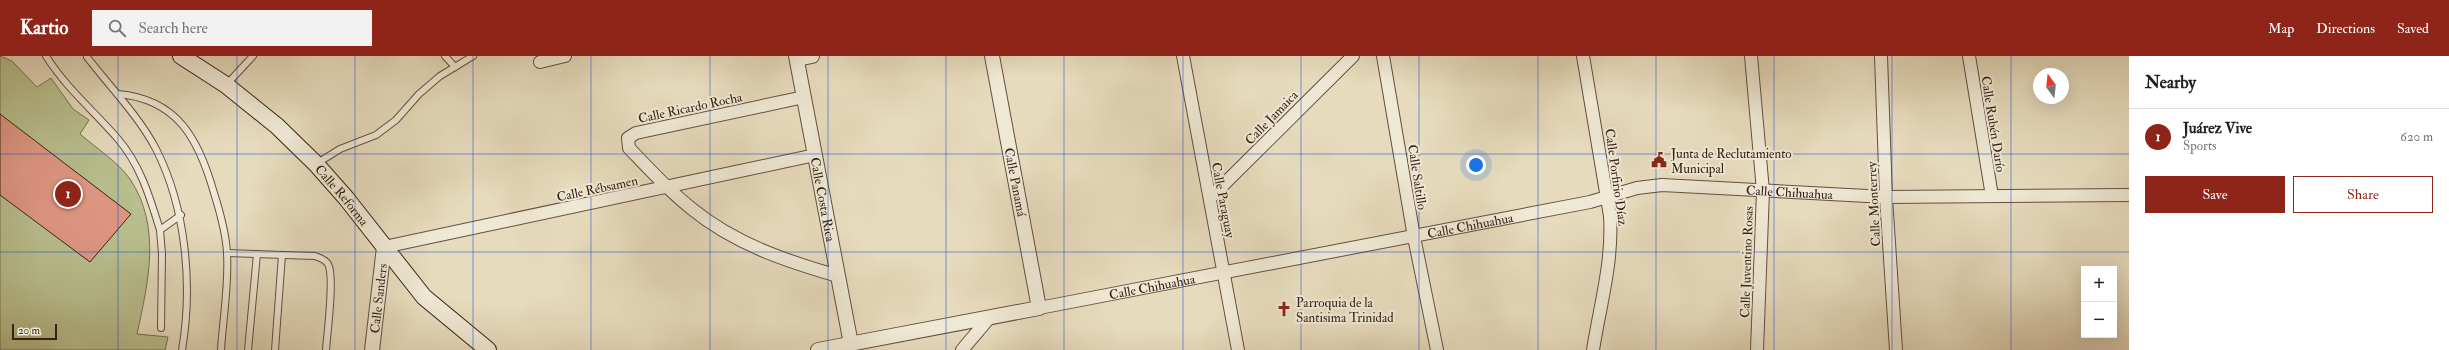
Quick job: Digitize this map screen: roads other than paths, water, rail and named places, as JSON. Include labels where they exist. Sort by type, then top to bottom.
[{"type":"main road","name":"Calle Reforma","points":[[181,56],[226,85],[277,126],[316,164],[424,296],[488,350]]},
{"type":"street","points":[[540,62],[565,56]]},
{"type":"street","points":[[796,57],[812,56]]},
{"type":"street","name":"Calle Panamá","points":[[992,56],[1040,308]]},
{"type":"street","name":"Calle Paraguay","points":[[1183,56],[1238,350]]},
{"type":"street","name":"Calle Jamaica","points":[[1210,198],[1352,56]]},
{"type":"street","name":"Calle Saltillo","points":[[1383,56],[1414,237],[1437,350]]},
{"type":"street","name":"Calle Porfirio Díaz","points":[[1583,56],[1610,216],[1611,248],[1593,350]]},
{"type":"street","name":"Calle Juventino Rosas","points":[[1751,56],[1763,191],[1757,350]]},
{"type":"street","name":"Calle Monterrey","points":[[1881,56],[1886,197],[1896,350]]},
{"type":"street","name":"Calle Rubén Darío","points":[[1969,56],[1992,196]]},
{"type":"street","name":"Calle Costa Rica","points":[[796,57],[851,344]]},
{"type":"street","name":"Calle Ricardo Rocha","points":[[804,97],[631,135],[627,142],[629,148],[667,188],[704,218],[739,239],[792,263],[838,276]]},
{"type":"street","name":"Calle Rébsamen","points":[[384,247],[667,188],[815,155]]},
{"type":"street","name":"Calle Chihuahua","points":[[818,350],[1414,237],[1607,198],[1637,188],[1662,185],[1886,197],[2129,195]]},
{"type":"street","name":"Calle Sanders","points":[[372,350],[384,247]]},
{"type":"street","points":[[962,350],[990,317]]},
{"type":"lane","points":[[46,56],[71,90],[119,140],[146,183],[160,230],[162,254],[161,328]]},
{"type":"lane","points":[[87,56],[118,94],[155,148],[181,215],[186,318],[182,350]]},
{"type":"lane","points":[[226,85],[253,56]]},
{"type":"lane","points":[[445,56],[455,67]]},
{"type":"lane","points":[[316,164],[340,149],[376,135],[396,120],[419,94],[455,67],[474,56]]},
{"type":"lane","points":[[118,94],[137,96],[154,102],[189,131],[201,153],[210,178],[224,230],[227,253],[221,350]]},
{"type":"lane","points":[[160,230],[181,215]]},
{"type":"lane","points":[[227,253],[316,256],[328,264],[331,276],[326,350]]},
{"type":"lane","points":[[248,350],[257,254]]},
{"type":"lane","points":[[275,350],[282,255]]},
{"type":"place","name":"Junta de Reclutamiento Municipal","points":[[1659,160]]},
{"type":"place","name":"Juárez Vive","points":[[68,194]]},
{"type":"place","name":"Parroquia de la Santisima Trinidad","points":[[1284,309]]}]
